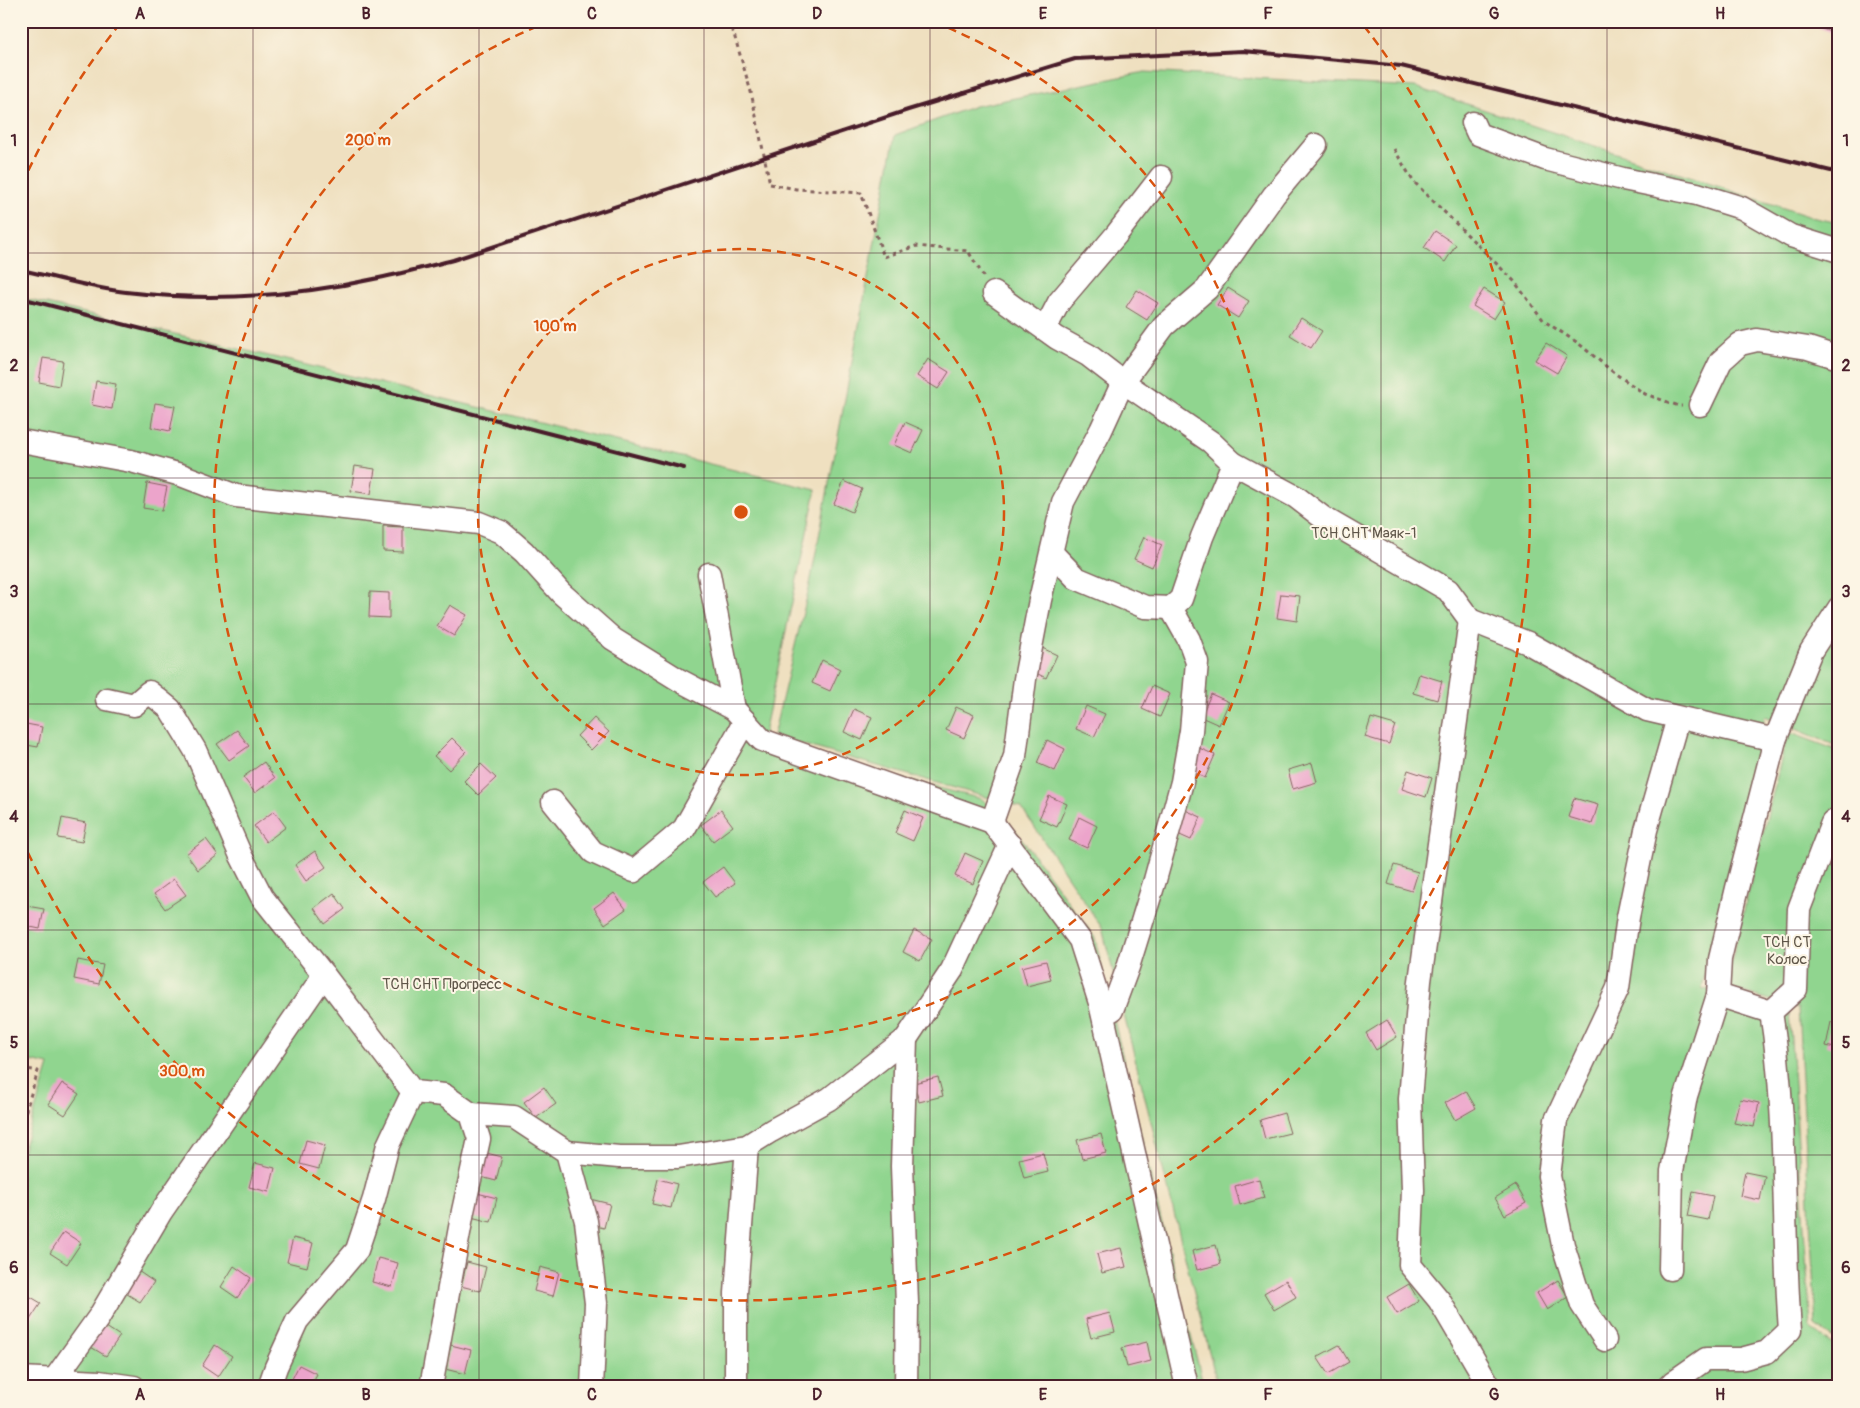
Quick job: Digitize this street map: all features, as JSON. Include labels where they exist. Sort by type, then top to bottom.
[{"type":"street","points":[[1473,123],[1478,134],[1545,159],[1697,194],[1742,208],[1791,236],[1839,251]]},
{"type":"street","points":[[992,822],[1014,756],[1025,679],[1063,502],[1101,430],[1123,382],[1164,326],[1207,289],[1274,195],[1316,146]]},
{"type":"street","points":[[1045,330],[1059,302],[1116,235],[1161,177]]},
{"type":"street","points":[[994,293],[1057,338],[1088,355],[1123,382],[1211,442],[1233,463],[1296,497],[1322,517],[1448,590],[1470,620],[1528,644],[1647,710],[1775,740]]},
{"type":"street","points":[[1700,404],[1721,361],[1740,344],[1757,340],[1808,348],[1839,358]]},
{"type":"street","points":[[21,441],[131,461],[181,475],[236,496],[479,523],[501,532],[524,552],[561,592],[612,639],[739,715],[762,740],[992,822],[1080,940],[1103,1014],[1187,1387]]},
{"type":"street","points":[[1052,552],[1076,578],[1145,607],[1171,608],[1181,599],[1202,537],[1233,463]]},
{"type":"street","points":[[553,802],[593,852],[634,871],[684,829],[739,715],[709,574]]},
{"type":"street","points":[[1103,1014],[1112,1010],[1149,897],[1182,782],[1191,731],[1197,662],[1171,608]]},
{"type":"street","points":[[1670,1269],[1672,1171],[1686,1096],[1718,995],[1720,959],[1775,740],[1811,651],[1839,608]]},
{"type":"street","points":[[1470,620],[1420,981],[1410,1098],[1413,1190],[1410,1264],[1439,1300],[1490,1387]]},
{"type":"street","points":[[107,699],[134,705],[149,692],[170,709],[195,750],[241,856],[262,897],[413,1092],[444,1095],[471,1114],[514,1117],[568,1152],[619,1157],[678,1157],[747,1146],[829,1099],[906,1039],[952,970],[1010,845]]},
{"type":"street","points":[[1605,1340],[1582,1305],[1563,1245],[1549,1176],[1556,1120],[1618,988],[1628,916],[1646,830],[1678,718]]},
{"type":"street","points":[[1772,1012],[1796,989],[1799,909],[1832,822],[1839,818]]},
{"type":"street","points":[[54,1380],[99,1317],[161,1212],[324,975]]},
{"type":"street","points":[[1718,995],[1772,1012]]},
{"type":"street","points":[[1668,1387],[1706,1359],[1741,1359],[1767,1352],[1790,1330],[1786,1276],[1778,1054],[1772,1012]]},
{"type":"street","points":[[906,1039],[902,1166],[907,1304],[906,1387]]},
{"type":"street","points":[[269,1387],[297,1321],[357,1250],[374,1199],[388,1145],[413,1092]]},
{"type":"street","points":[[431,1387],[479,1140],[471,1114]]},
{"type":"street","points":[[736,1387],[736,1293],[747,1146]]},
{"type":"street","points":[[568,1152],[586,1221],[596,1303],[592,1387]]},
{"type":"street","points":[[27,1381],[98,1382],[134,1387]]},
{"type":"path","points":[[730,21],[751,92],[770,184],[796,189],[861,193],[884,257],[916,246],[968,251],[994,293]]},
{"type":"path","points":[[1394,149],[1413,182],[1514,281],[1544,321],[1578,343],[1613,372],[1645,394],[1678,406],[1700,404]]},
{"type":"path","points":[[21,1068],[38,1071],[21,1126]]},
{"type":"green space","name":"ТСН СНТ Маяк-1","points":[[1145,72],[1415,87],[1811,217],[1839,223],[1839,747],[1765,716],[1702,988],[1789,1012],[1811,1329],[1839,1348],[1839,1387],[1218,1387],[1102,928],[1021,807],[773,736],[810,584],[895,135],[975,106]]},
{"type":"green space","name":"ТСН СНТ Прогресс","points":[[21,298],[286,360],[816,490],[762,743],[982,799],[1013,827],[1095,938],[1155,1196],[1204,1387],[21,1387],[21,1156],[49,1065],[21,1059]]},
{"type":"green space","name":"ТСН СТ Колос","points":[[1788,732],[1839,751],[1839,1342],[1816,1326],[1798,1008],[1725,987]]},
{"type":"building","points":[[1819,21],[1839,21],[1839,35],[1817,27]]},
{"type":"building","points":[[1435,231],[1456,245],[1445,262],[1424,248]]},
{"type":"building","points":[[1228,288],[1249,301],[1238,318],[1217,305]]},
{"type":"building","points":[[1484,289],[1505,302],[1494,319],[1473,306]]},
{"type":"building","points":[[1137,290],[1158,303],[1147,320],[1126,307]]},
{"type":"building","points":[[1301,318],[1322,331],[1311,348],[1290,335]]},
{"type":"building","points":[[1546,343],[1567,356],[1557,373],[1535,360]]},
{"type":"building","points":[[43,358],[63,361],[59,386],[39,382]]},
{"type":"building","points":[[928,359],[949,372],[938,389],[917,376]]},
{"type":"building","points":[[96,381],[116,384],[112,409],[92,405]]},
{"type":"building","points":[[155,403],[175,406],[170,431],[151,427]]},
{"type":"building","points":[[905,422],[923,430],[912,453],[894,445]]},
{"type":"building","points":[[355,466],[375,469],[371,494],[351,491]]},
{"type":"building","points":[[844,481],[862,489],[852,512],[834,504]]},
{"type":"building","points":[[147,483],[167,487],[162,511],[143,508]]},
{"type":"building","points":[[383,526],[403,527],[403,552],[383,551]]},
{"type":"building","points":[[1144,537],[1162,545],[1152,567],[1134,559]]},
{"type":"building","points":[[370,592],[389,593],[389,618],[369,617]]},
{"type":"building","points":[[1281,594],[1300,596],[1297,621],[1277,618]]},
{"type":"building","points":[[450,605],[467,615],[454,636],[437,626]]},
{"type":"building","points":[[1038,646],[1057,655],[1046,678],[1028,669]]},
{"type":"building","points":[[822,660],[840,669],[830,691],[812,683]]},
{"type":"building","points":[[1419,674],[1442,681],[1437,700],[1413,693]]},
{"type":"building","points":[[1152,686],[1170,694],[1160,717],[1142,709]]},
{"type":"building","points":[[1211,694],[1229,702],[1219,725],[1201,717]]},
{"type":"building","points":[[1086,706],[1105,714],[1094,737],[1076,729]]},
{"type":"building","points":[[956,707],[974,715],[964,738],[946,730]]},
{"type":"building","points":[[854,709],[872,717],[862,740],[844,732]]},
{"type":"building","points":[[594,718],[609,732],[591,750],[577,736]]},
{"type":"building","points":[[1371,718],[1395,725],[1389,744],[1365,737]]},
{"type":"building","points":[[21,723],[42,727],[38,747],[21,744]]},
{"type":"building","points":[[237,730],[249,746],[229,760],[217,744]]},
{"type":"building","points":[[452,738],[466,752],[449,770],[434,756]]},
{"type":"building","points":[[1047,740],[1065,749],[1055,771],[1037,763]]},
{"type":"building","points":[[1197,747],[1215,755],[1205,778],[1187,770]]},
{"type":"building","points":[[264,762],[275,778],[255,793],[243,777]]},
{"type":"building","points":[[1312,763],[1317,782],[1293,789],[1288,770]]},
{"type":"building","points":[[481,764],[496,778],[478,795],[464,781]]},
{"type":"building","points":[[1408,770],[1432,778],[1426,797],[1402,789]]},
{"type":"building","points":[[1049,796],[1067,804],[1057,827],[1039,819]]},
{"type":"building","points":[[1574,798],[1598,805],[1592,824],[1568,817]]},
{"type":"building","points":[[1183,809],[1201,817],[1191,840],[1173,832]]},
{"type":"building","points":[[721,810],[733,826],[713,841],[701,825]]},
{"type":"building","points":[[905,810],[923,818],[913,841],[895,833]]},
{"type":"building","points":[[274,811],[286,827],[266,842],[254,826]]},
{"type":"building","points":[[1079,817],[1097,826],[1087,848],[1069,840]]},
{"type":"building","points":[[62,818],[86,823],[82,842],[58,838]]},
{"type":"building","points":[[206,839],[218,855],[198,870],[186,854]]},
{"type":"building","points":[[315,851],[326,867],[306,881],[295,865]]},
{"type":"building","points":[[965,853],[983,861],[973,884],[955,876]]},
{"type":"building","points":[[1394,865],[1418,872],[1412,891],[1388,884]]},
{"type":"building","points":[[723,867],[735,883],[715,897],[703,882]]},
{"type":"building","points":[[174,879],[186,895],[165,909],[154,894]]},
{"type":"building","points":[[334,893],[345,909],[325,924],[314,908]]},
{"type":"building","points":[[614,893],[626,909],[605,924],[594,908]]},
{"type":"building","points":[[21,905],[44,909],[40,929],[21,925]]},
{"type":"building","points":[[914,930],[932,939],[920,961],[903,952]]},
{"type":"building","points":[[78,960],[103,965],[99,984],[74,979]]},
{"type":"building","points":[[1046,961],[1051,980],[1027,986],[1022,967]]},
{"type":"building","points":[[1387,1020],[1397,1037],[1376,1050],[1366,1033]]},
{"type":"building","points":[[1831,1022],[1839,1023],[1839,1049],[1826,1046]]},
{"type":"building","points":[[938,1077],[943,1096],[919,1102],[914,1083]]},
{"type":"building","points":[[62,1083],[79,1094],[65,1115],[48,1104]]},
{"type":"building","points":[[544,1087],[556,1104],[536,1118],[524,1102]]},
{"type":"building","points":[[1466,1091],[1476,1108],[1455,1120],[1445,1103]]},
{"type":"building","points":[[1740,1099],[1759,1103],[1754,1127],[1734,1123]]},
{"type":"building","points":[[1284,1113],[1290,1133],[1265,1139],[1260,1120]]},
{"type":"building","points":[[1101,1134],[1106,1153],[1082,1159],[1077,1140]]},
{"type":"building","points":[[306,1140],[325,1145],[319,1169],[300,1164]]},
{"type":"building","points":[[483,1152],[502,1157],[496,1181],[477,1176]]},
{"type":"building","points":[[1043,1153],[1048,1172],[1024,1178],[1019,1159]]},
{"type":"building","points":[[255,1163],[275,1168],[269,1192],[249,1187]]},
{"type":"building","points":[[1745,1172],[1765,1176],[1760,1200],[1740,1196]]},
{"type":"building","points":[[658,1179],[677,1184],[671,1208],[652,1204]]},
{"type":"building","points":[[1259,1179],[1264,1198],[1240,1205],[1235,1186]]},
{"type":"building","points":[[1516,1185],[1526,1203],[1505,1215],[1495,1198]]},
{"type":"building","points":[[1693,1192],[1713,1196],[1708,1220],[1688,1216]]},
{"type":"building","points":[[477,1193],[497,1198],[491,1222],[471,1217]]},
{"type":"building","points":[[590,1199],[610,1204],[604,1228],[584,1223]]},
{"type":"building","points":[[64,1232],[81,1243],[67,1264],[50,1253]]},
{"type":"building","points":[[293,1238],[313,1243],[307,1267],[287,1262]]},
{"type":"building","points":[[1216,1245],[1221,1264],[1197,1270],[1192,1251]]},
{"type":"building","points":[[1121,1248],[1126,1267],[1102,1273],[1097,1254]]},
{"type":"building","points":[[378,1258],[398,1263],[392,1287],[372,1282]]},
{"type":"building","points":[[467,1262],[486,1267],[480,1291],[461,1286]]},
{"type":"building","points":[[234,1266],[251,1278],[237,1298],[221,1287]]},
{"type":"building","points":[[540,1267],[559,1272],[553,1296],[534,1291]]},
{"type":"building","points":[[138,1271],[154,1282],[140,1302],[124,1292]]},
{"type":"building","points":[[1286,1280],[1296,1297],[1274,1310],[1264,1293]]},
{"type":"building","points":[[1558,1280],[1568,1297],[1547,1310],[1537,1293]]},
{"type":"building","points":[[1409,1284],[1419,1301],[1397,1314],[1387,1297]]},
{"type":"building","points":[[24,1293],[41,1303],[27,1324],[21,1321],[21,1297]]},
{"type":"building","points":[[1110,1313],[1115,1332],[1091,1338],[1086,1319]]},
{"type":"building","points":[[103,1325],[120,1336],[106,1356],[89,1346]]},
{"type":"building","points":[[1147,1342],[1151,1361],[1127,1367],[1122,1348]]},
{"type":"building","points":[[215,1345],[232,1356],[218,1377],[202,1366]]},
{"type":"building","points":[[451,1345],[471,1350],[465,1374],[445,1369]]},
{"type":"building","points":[[1339,1345],[1349,1362],[1328,1374],[1317,1357]]},
{"type":"building","points":[[299,1365],[317,1374],[310,1387],[288,1387]]},
{"type":"railway","points":[[21,270],[113,290],[189,297],[253,296],[285,293],[379,278],[453,260],[908,110],[1075,59],[1243,51],[1401,66],[1839,173]]},
{"type":"railway","points":[[21,298],[684,468]]}]
